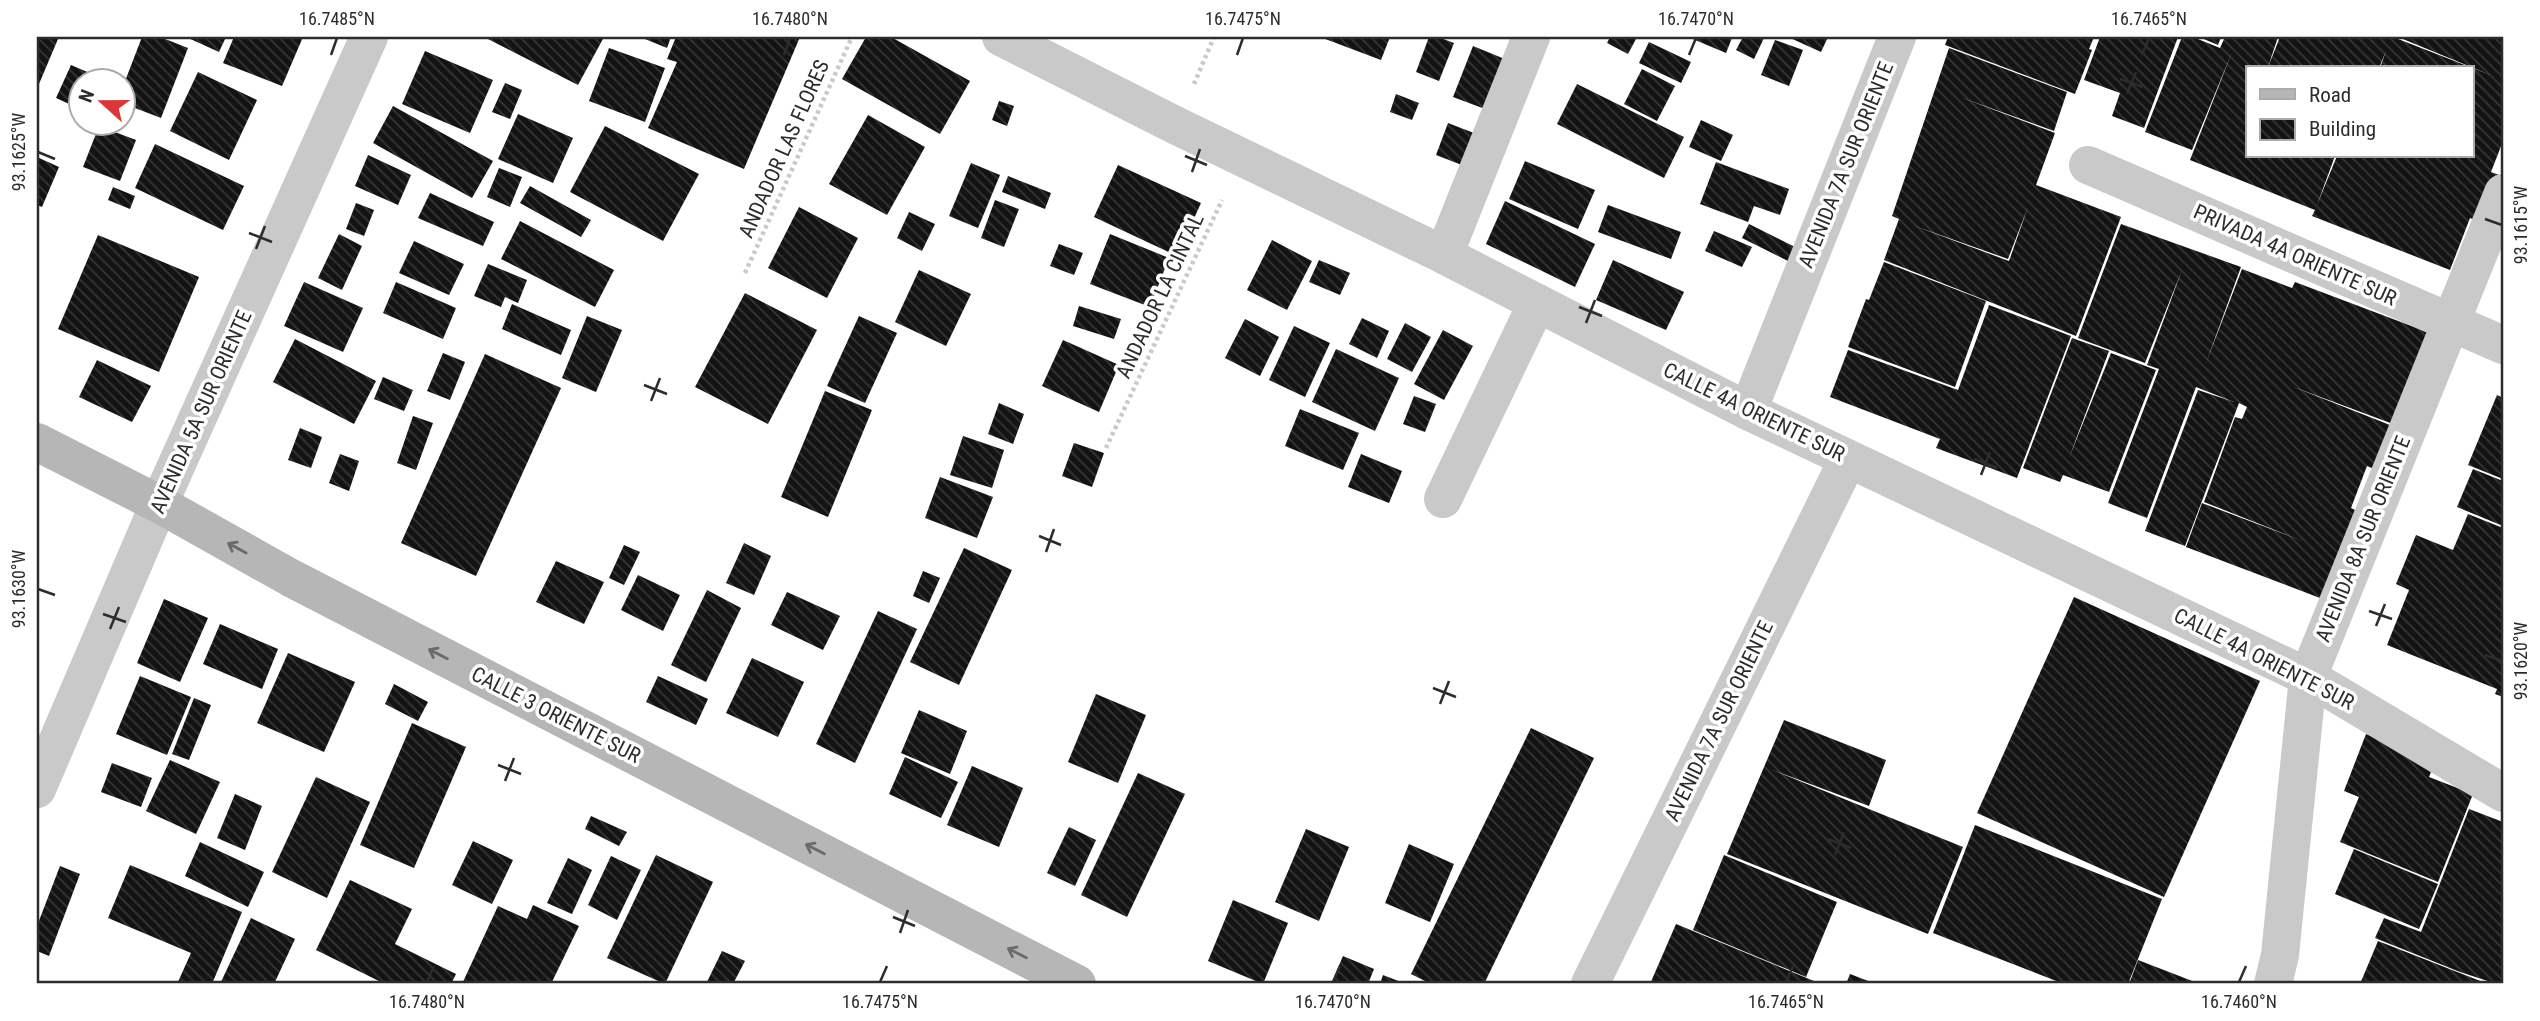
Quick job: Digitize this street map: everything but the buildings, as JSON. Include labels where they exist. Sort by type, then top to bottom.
[{"type":"main road","name":"CALLE 3 ORIENTE SUR","points":[[37,442],[159,504],[291,578],[1077,984]]},
{"type":"street","name":"AVENIDA 5A SUR ORIENTE","points":[[37,789],[159,504],[369,37]]},
{"type":"street","name":"CALLE 4A ORIENTE SUR","points":[[1001,37],[1241,158],[1444,256],[1748,411],[2308,677],[2503,793]]},
{"type":"street","points":[[1444,256],[1531,37]]},
{"type":"street","name":"AVENIDA 7A SUR ORIENTE","points":[[1748,411],[1897,37]]},
{"type":"street","name":"PRIVADA 4A ORIENTE SUR","points":[[2088,165],[2503,345]]},
{"type":"street","name":"AVENIDA 8A SUR ORIENTE","points":[[2273,984],[2280,955],[2308,677],[2503,193]]},
{"type":"street","points":[[1443,499],[1537,303]]},
{"type":"street","name":"AVENIDA 7A SUR ORIENTE","points":[[1590,984],[1848,459]]},
{"type":"path","name":"ANDADOR LAS FLORES","points":[[745,274],[852,37]]},
{"type":"path","name":"ANDADOR LA CINTAL","points":[[1106,448],[1241,158]]}]
